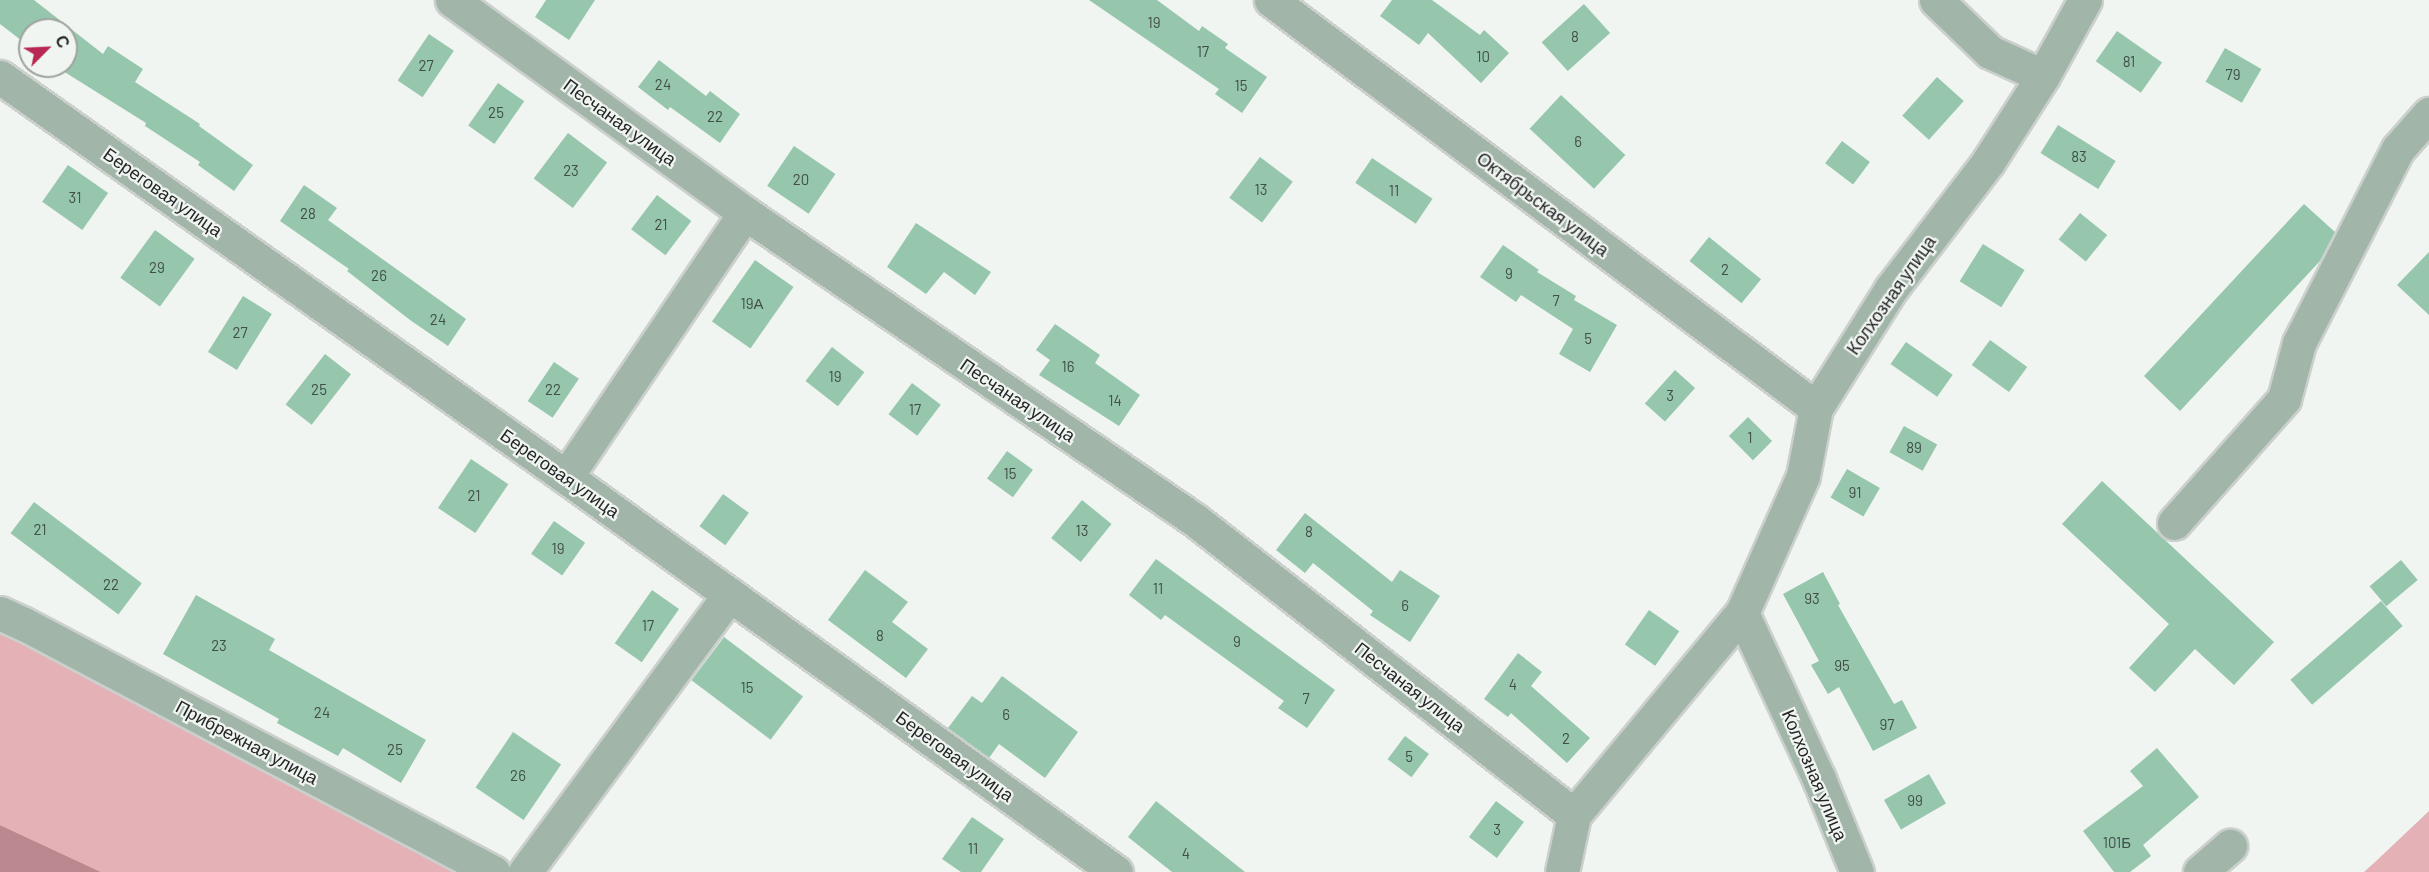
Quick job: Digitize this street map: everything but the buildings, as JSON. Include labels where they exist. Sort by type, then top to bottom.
[{"type":"street","name":"Песчаная улица","points":[[452,0],[746,213],[1195,520],[1574,815]]},
{"type":"street","name":"Октябрьская улица","points":[[1271,0],[1816,408]]},
{"type":"street","points":[[1936,0],[1990,52],[2043,76]]},
{"type":"street","name":"Колхозная улица","points":[[1574,815],[1742,612],[1803,476],[1816,408],[1891,289],[1988,162],[2043,76],[2085,0]]},
{"type":"street","name":"Береговая улица","points":[[0,77],[566,477],[1116,872]]},
{"type":"street","points":[[2174,523],[2284,399],[2299,343],[2398,149],[2429,114]]},
{"type":"street","points":[[566,477],[746,213]]},
{"type":"street","points":[[525,872],[730,594]]},
{"type":"street","name":"Колхозная улица","points":[[1742,612],[1819,779],[1857,872]]},
{"type":"street","name":"Прибрежная улица","points":[[0,613],[493,872]]},
{"type":"street","points":[[1562,872],[1574,815]]},
{"type":"street","points":[[2200,872],[2230,846]]},
{"type":"shaded area","points":[[0,613],[493,872],[101,872],[0,825]]},
{"type":"shaded area","points":[[2429,811],[2429,872],[2364,872],[2374,863]]},
{"type":"shaded area","points":[[0,825],[101,872],[0,872]]}]
